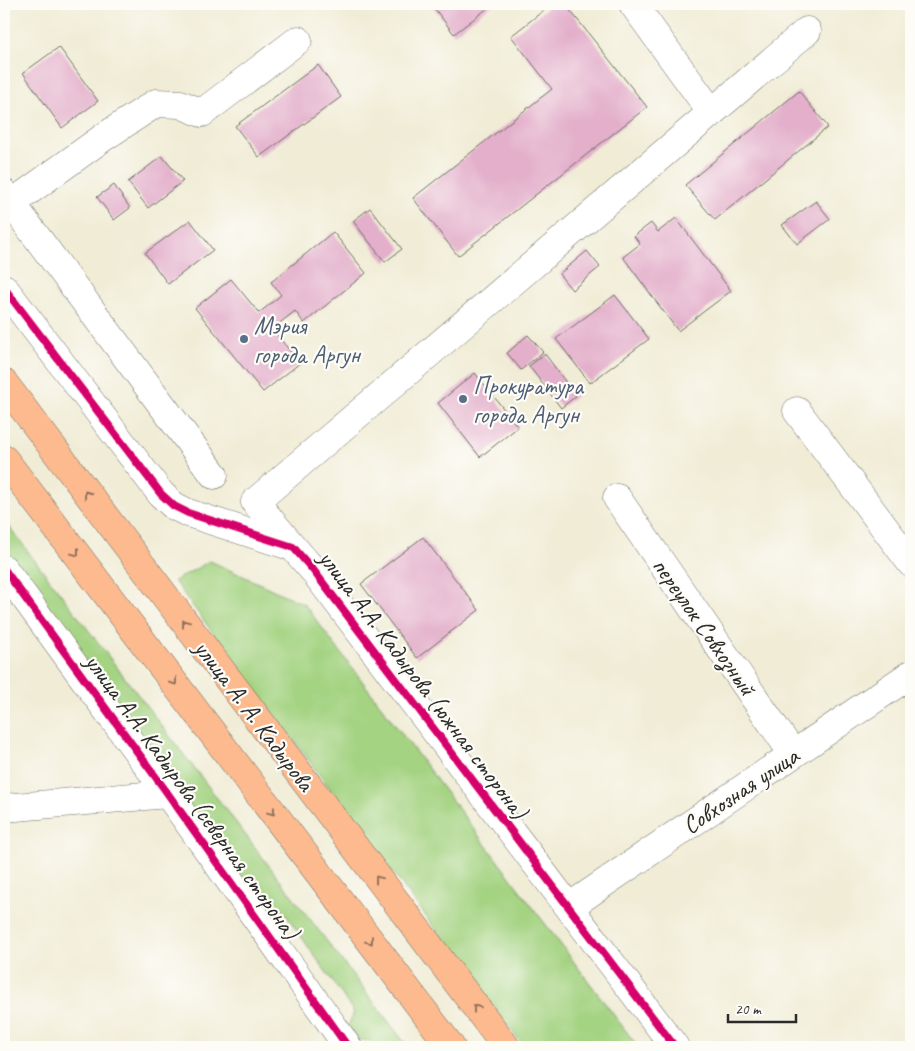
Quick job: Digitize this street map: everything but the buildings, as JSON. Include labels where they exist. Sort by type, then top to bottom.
[{"type":"main road","name":"улица А. А. Кадырова","points":[[4,383],[506,1047]]},
{"type":"main road","name":"улица А. А. Кадырова","points":[[4,458],[451,1047]]},
{"type":"street","points":[[633,4],[712,113]]},
{"type":"street","points":[[294,547],[255,502],[807,31]]},
{"type":"street","points":[[214,476],[6,202],[156,102],[180,104],[202,113],[298,40]]},
{"type":"street","name":"улица А.А. Кадырова (южная сторона)","points":[[4,288],[161,494],[174,506],[188,513],[294,547],[570,906],[675,1047]]},
{"type":"street","points":[[797,411],[911,563]]},
{"type":"street","name":"переулок Совхозный","points":[[616,498],[793,754]]},
{"type":"street","name":"улица А.А. Кадырова (северная сторона)","points":[[4,569],[168,794],[348,1047]]},
{"type":"street","name":"Совхозная улица","points":[[570,906],[911,674]]},
{"type":"street","points":[[4,808],[168,794]]},
{"type":"green space","points":[[4,520],[408,1047],[377,1047],[371,1041],[352,1039],[345,1033],[354,1012],[284,912],[262,905],[4,549]]},
{"type":"green space","points":[[210,561],[304,604],[638,1047],[524,1047],[174,581]]},
{"type":"cycle path","points":[[4,288],[161,494],[174,506],[188,513],[293,547],[313,570],[675,1047]]},
{"type":"cycle path","points":[[4,569],[163,787],[348,1047]]},
{"type":"place","name":"Мэрия города Аргун","points":[[244,339]]},
{"type":"place","name":"Прокуратура города Аргун","points":[[463,399]]}]
